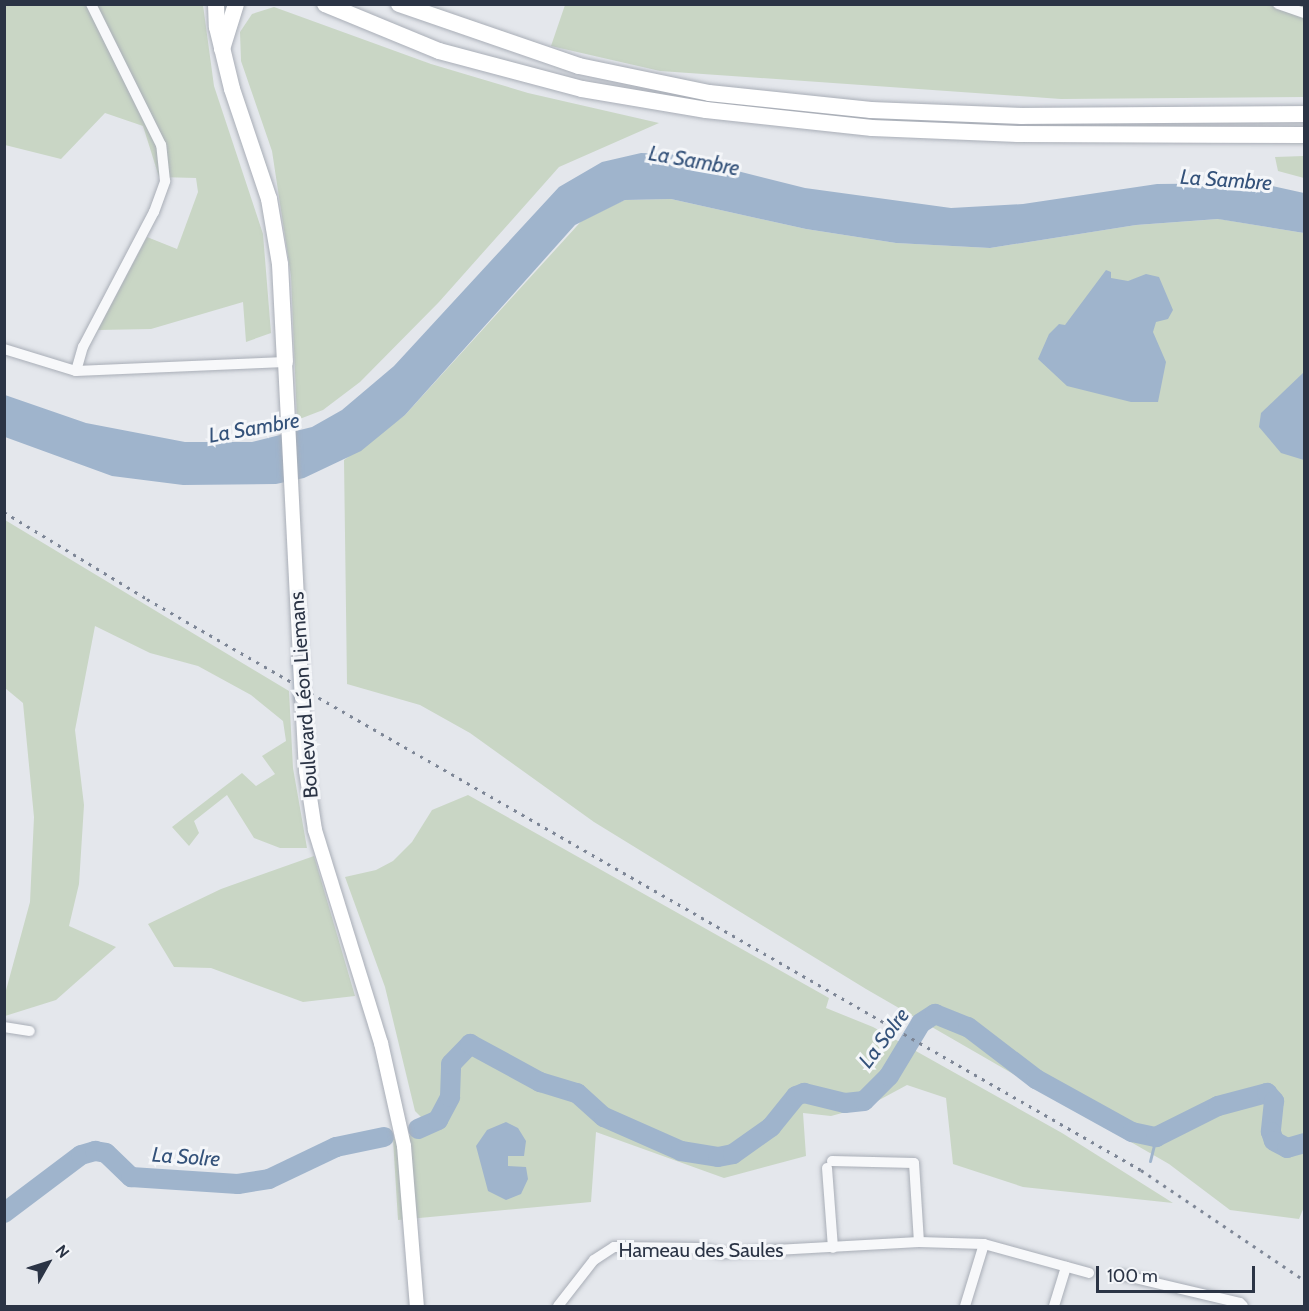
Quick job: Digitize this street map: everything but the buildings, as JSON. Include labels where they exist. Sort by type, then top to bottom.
[{"type":"highway","name":"Boulevard Léon Liemans","points":[[216,4],[222,50],[264,179],[280,264],[285,362]]},
{"type":"highway","points":[[222,50],[236,4]]},
{"type":"highway","points":[[325,4],[439,51],[582,89],[706,110],[872,128],[1153,137],[1305,135]]},
{"type":"highway","points":[[399,4],[579,66],[709,93],[871,110],[1022,116],[1305,114]]},
{"type":"main road","name":"Boulevard Léon Liemans","points":[[285,362],[306,771],[315,830],[381,1043],[404,1146],[417,1306]]},
{"type":"street","points":[[75,371],[83,347],[154,212],[165,181],[161,145],[91,4]]},
{"type":"street","points":[[1278,4],[1305,13]]},
{"type":"street","points":[[4,349],[75,371],[285,362]]},
{"type":"street","points":[[4,1027],[30,1031]]},
{"type":"street","points":[[833,1248],[830,1165],[914,1163],[919,1242]]},
{"type":"street","name":"Hameau des Saules","points":[[558,1306],[594,1260],[615,1248],[698,1248],[722,1253],[919,1242],[984,1244],[1089,1274]]},
{"type":"street","points":[[965,1306],[984,1244]]},
{"type":"street","points":[[1054,1306],[1066,1267]]},
{"type":"street","points":[[1122,1275],[1240,1303],[1243,1306]]},
{"type":"green space","points":[[4,5],[203,5],[214,86],[263,234],[271,333],[246,342],[243,302],[151,329],[98,330],[147,237],[177,249],[198,192],[196,178],[159,177],[143,126],[105,113],[61,159],[5,145]]},
{"type":"green space","points":[[565,5],[1304,5],[1304,97],[1061,99],[660,71],[551,46]]},
{"type":"green space","points":[[274,7],[431,64],[528,93],[659,123],[559,167],[439,302],[360,382],[323,410],[297,420],[291,276],[272,151],[241,61],[240,32],[252,14]]},
{"type":"green space","points":[[1304,156],[1304,178],[1278,171],[1275,157]]},
{"type":"green space","points":[[671,199],[806,229],[896,243],[990,248],[1136,225],[1219,219],[1304,233],[1304,1207],[1299,1219],[1230,1210],[1169,1164],[866,989],[594,822],[470,733],[420,705],[347,684],[344,460],[405,415],[586,216],[625,200]]},
{"type":"green space","points":[[5,520],[289,691],[293,768],[307,848],[280,848],[254,838],[227,795],[194,821],[199,833],[189,846],[172,827],[242,773],[256,786],[275,774],[262,756],[286,741],[283,721],[251,695],[198,666],[150,653],[95,626],[75,730],[84,805],[79,884],[69,926],[116,947],[56,1000],[5,1016],[5,994],[30,902],[34,817],[23,703],[5,688]]},
{"type":"green space","points":[[468,795],[829,998],[826,1008],[873,1027],[1062,1133],[1173,1203],[1023,1187],[953,1164],[946,1098],[907,1085],[868,1106],[831,1116],[803,1113],[806,1156],[724,1178],[596,1132],[591,1202],[398,1220],[393,1139],[434,1130],[415,1111],[385,987],[345,877],[376,870],[393,861],[412,842],[432,810]]},
{"type":"green space","points":[[314,856],[355,996],[303,1002],[211,968],[174,967],[148,924],[221,889]]},
{"type":"water","name":"La Sambre","points":[[641,153],[670,154],[805,188],[951,208],[1023,204],[1157,184],[1258,183],[1304,193],[1304,233],[1218,219],[1136,225],[990,248],[896,243],[806,229],[671,199],[625,200],[575,225],[405,415],[361,451],[304,478],[276,484],[183,485],[112,476],[5,437],[5,395],[86,423],[185,442],[252,442],[312,427],[342,410],[394,366],[559,187],[602,162]]},
{"type":"water","points":[[1106,270],[1111,272],[1111,278],[1128,281],[1146,274],[1159,277],[1173,310],[1168,319],[1156,322],[1153,332],[1166,362],[1158,402],[1131,402],[1067,386],[1038,359],[1049,334],[1059,324],[1065,325]]},
{"type":"water","points":[[1304,372],[1304,460],[1281,453],[1259,427],[1261,413]]},
{"type":"water","points":[[506,1122],[518,1128],[526,1141],[524,1156],[508,1156],[508,1166],[526,1167],[528,1179],[521,1194],[506,1200],[488,1191],[476,1146],[487,1130]]},
{"type":"waterway","name":"La Solre","points":[[418,1129],[438,1120],[450,1097],[451,1064],[470,1044],[540,1082],[577,1093],[604,1117],[681,1151],[718,1157],[733,1154],[771,1127],[796,1096],[804,1093],[845,1103],[864,1101],[889,1076],[921,1023],[935,1014],[968,1027],[1036,1079],[1132,1132],[1156,1137],[1218,1106],[1267,1093],[1274,1101],[1271,1132],[1274,1141],[1287,1148],[1304,1143]]},
{"type":"waterway","name":"La Solre","points":[[4,1213],[81,1155],[95,1151],[106,1153],[131,1177],[238,1184],[269,1179],[336,1147],[384,1137]]},
{"type":"waterway","points":[[1150,1161],[1156,1137]]},
{"type":"railway","points":[[4,512],[147,599],[1141,1170],[1304,1280]]}]
